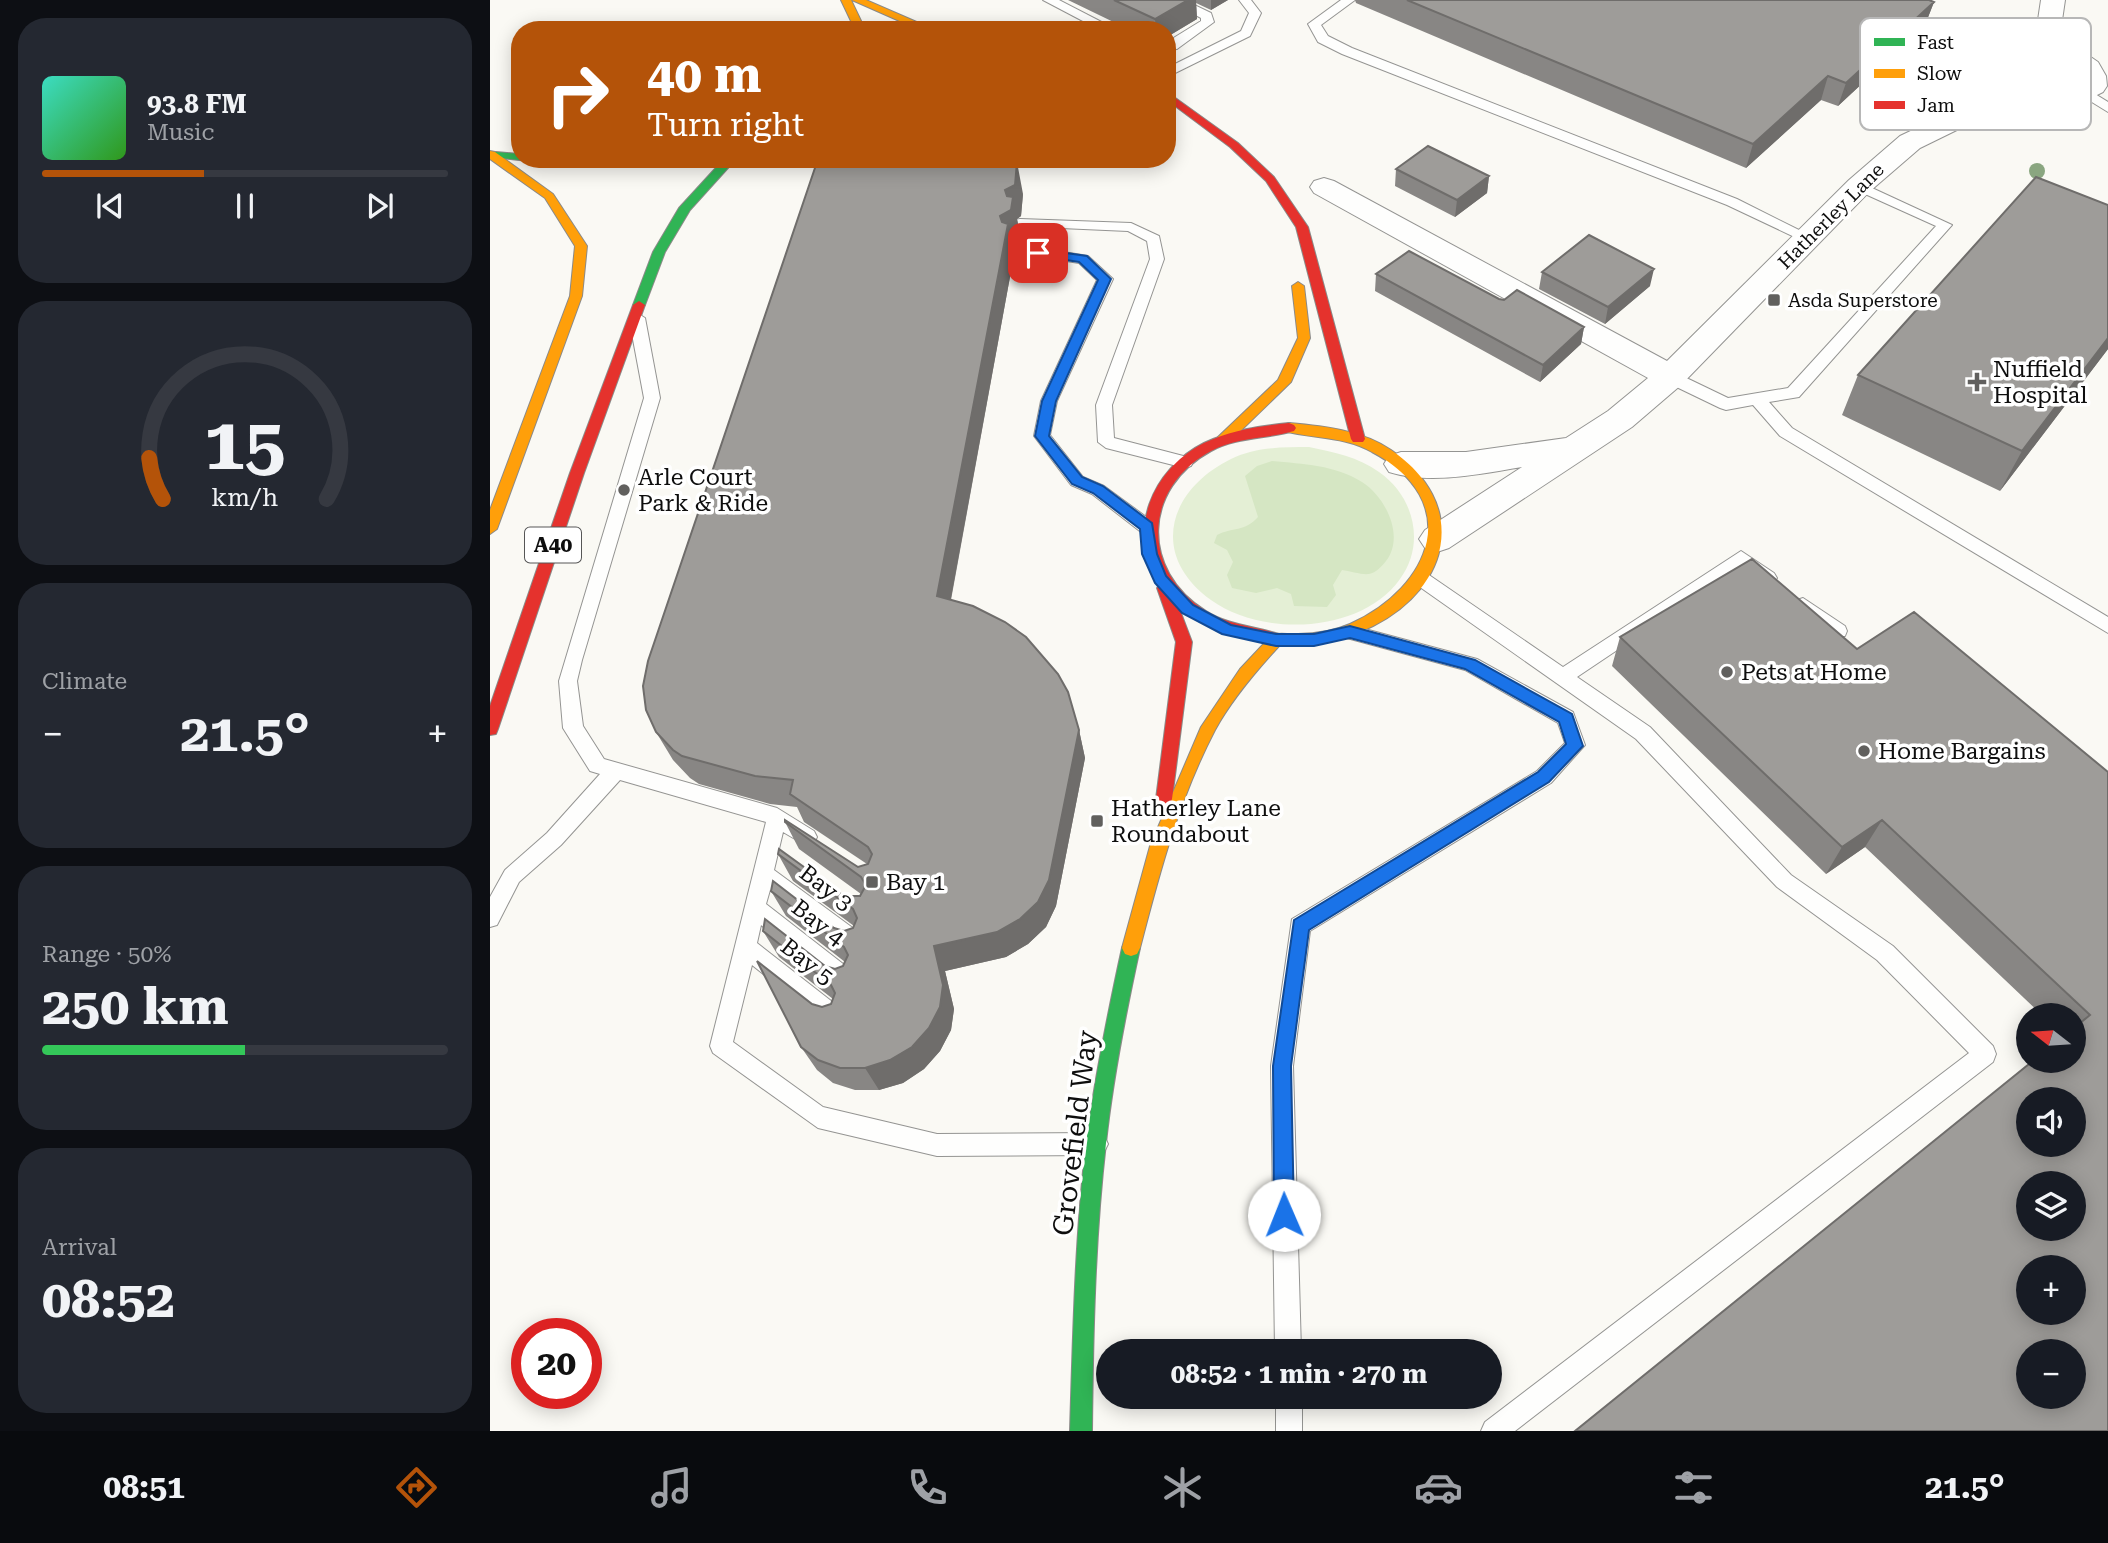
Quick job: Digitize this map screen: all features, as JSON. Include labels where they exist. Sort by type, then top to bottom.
[{"type":"main road","points":[[846,0],[856,21]]},
{"type":"main road","points":[[857,0],[908,21]]},
{"type":"main road","points":[[1176,101],[1234,145],[1270,179],[1301,227],[1359,439]]},
{"type":"main road","points":[[490,154],[511,158]]},
{"type":"main road","name":"A40","points":[[490,154],[550,196],[581,246],[576,296],[490,529]]},
{"type":"main road","name":"A40","points":[[490,729],[582,460],[659,252],[685,208],[722,168]]},
{"type":"main road","points":[[1221,442],[1284,382],[1304,338],[1298,284],[1293,273]]},
{"type":"main road","points":[[1147,527],[1159,492],[1185,462],[1221,442],[1254,431],[1289,428],[1325,430],[1359,439],[1401,464],[1422,486],[1434,511],[1437,539],[1423,580],[1393,610],[1350,632],[1314,640],[1276,640],[1228,630],[1187,609],[1160,579]]},
{"type":"main road","name":"Grovefield Way","points":[[1081,1431],[1084,1293],[1096,1144],[1110,1048],[1132,942],[1158,846],[1184,642],[1149,554],[1147,527]]},
{"type":"main road","name":"Grovefield Way","points":[[1158,846],[1209,727],[1245,673],[1276,640]]},
{"type":"street","points":[[2050,18],[2053,0]]},
{"type":"street","points":[[2091,71],[2095,78],[2097,101]]},
{"type":"street","name":"Hatherley Lane","points":[[1437,539],[1573,447],[1620,419],[1670,377],[1859,186],[1910,142],[1935,130]]},
{"type":"street","points":[[1324,187],[1670,377]]},
{"type":"street","name":"Hatherley Lane","points":[[1401,464],[1466,464],[1573,447]]},
{"type":"lane","points":[[1049,0],[1092,21]]},
{"type":"lane","points":[[1174,0],[1207,16],[1208,22],[1176,43]]},
{"type":"lane","points":[[1176,69],[1246,33],[1255,13],[1245,0]]},
{"type":"lane","points":[[1349,0],[1314,24],[1323,38],[1347,51],[1732,202],[1808,238]]},
{"type":"lane","points":[[1670,377],[1726,404],[1793,394],[1945,225],[1859,186]]},
{"type":"lane","points":[[1020,223],[1131,228],[1154,239],[1157,259],[1104,405],[1106,442],[1185,462]]},
{"type":"lane","points":[[1015,249],[1083,259],[1105,279],[1049,401],[1042,436],[1077,481],[1098,489],[1147,527]]},
{"type":"lane","points":[[636,314],[652,398],[568,681],[573,728],[597,765],[777,817],[819,846]]},
{"type":"lane","points":[[1757,399],[1786,432],[2108,626]]},
{"type":"lane","points":[[1563,677],[1741,558],[1838,631]]},
{"type":"lane","points":[[1423,580],[1643,733],[1784,881],[1885,953],[1985,1054],[1494,1431]]},
{"type":"lane","points":[[1288,1339],[1282,1066],[1300,926],[1544,777],[1575,746],[1566,718],[1470,664],[1350,632]]},
{"type":"lane","points":[[490,918],[512,876],[554,839],[616,770]]},
{"type":"lane","points":[[777,817],[721,1046],[818,1117],[937,1145],[1096,1144]]},
{"type":"lane","points":[[771,844],[792,859]]},
{"type":"lane","name":"Bay 3","points":[[764,874],[857,944]]},
{"type":"lane","name":"Bay 4","points":[[755,908],[848,981]]},
{"type":"lane","name":"Bay 5","points":[[745,947],[836,1018]]},
{"type":"green space","points":[[1309,447],[1354,459],[1371,467],[1391,482],[1408,507],[1412,521],[1413,551],[1408,565],[1400,579],[1383,597],[1361,611],[1337,620],[1283,624],[1232,612],[1211,600],[1191,582],[1179,563],[1173,544],[1174,524],[1181,505],[1193,488],[1210,472],[1231,459],[1259,450]]},
{"type":"green space","points":[[1272,461],[1318,466],[1352,476],[1379,497],[1390,518],[1394,541],[1386,561],[1369,574],[1342,570],[1333,585],[1336,595],[1327,607],[1294,606],[1291,594],[1277,588],[1256,593],[1232,588],[1227,575],[1233,562],[1227,550],[1214,543],[1217,535],[1248,525],[1258,517],[1245,476],[1257,466]]},
{"type":"building","points":[[1114,0],[1188,0],[1155,19]]},
{"type":"building","points":[[1407,0],[1934,2],[1917,18],[1860,18],[1860,70],[1846,83],[1828,76],[1753,144]]},
{"type":"building","points":[[1428,146],[1489,176],[1457,200],[1396,169]]},
{"type":"building","points":[[815,168],[1016,168],[1015,185],[1005,190],[1007,196],[1013,197],[1011,210],[1000,216],[1002,222],[1008,224],[937,596],[973,606],[1005,622],[1026,637],[1058,674],[1068,692],[1079,730],[1049,880],[1038,902],[1020,919],[997,932],[934,946],[943,985],[940,1007],[929,1028],[912,1047],[890,1060],[865,1068],[840,1068],[818,1060],[801,1047],[757,961],[812,1004],[822,1007],[831,1004],[835,993],[831,985],[763,931],[765,919],[825,966],[835,969],[843,966],[848,955],[844,947],[771,891],[773,881],[834,928],[844,931],[853,928],[857,918],[853,909],[778,854],[779,849],[844,896],[860,896],[866,885],[861,877],[785,820],[858,867],[868,864],[872,854],[868,847],[790,794],[793,780],[755,776],[682,756],[673,750],[656,732],[646,710],[643,686],[648,661]]},
{"type":"building","name":"Nuffield Hospital","points":[[2036,177],[2108,205],[2108,338],[2022,451],[1858,375]]},
{"type":"building","points":[[1589,235],[1654,269],[1608,307],[1542,272]]},
{"type":"building","points":[[1409,251],[1499,299],[1504,300],[1517,290],[1584,327],[1543,365],[1376,274]]},
{"type":"building","points":[[1752,559],[1857,649],[1914,612],[2108,772],[2108,1431],[1575,1431],[2018,1073],[2086,1073],[2086,1018],[2090,1015],[2086,1011],[2086,1003],[2077,1003],[1882,820],[1842,847],[1620,637]]},
{"type":"traffic: fast","points":[[496,155],[511,157]]},
{"type":"traffic: fast","points":[[639,305],[659,252],[685,208],[722,168]]},
{"type":"traffic: fast","points":[[1081,1431],[1085,1287],[1092,1179],[1107,1069],[1131,948]]},
{"type":"traffic: slow","points":[[846,0],[856,21]]},
{"type":"traffic: slow","points":[[857,0],[908,21]]},
{"type":"traffic: slow","points":[[490,529],[576,296],[581,246],[549,196],[491,154]]},
{"type":"traffic: slow","points":[[1223,440],[1284,382],[1304,338],[1298,286]]},
{"type":"traffic: slow","points":[[1277,639],[1307,640],[1326,637],[1355,628],[1384,614],[1407,595],[1424,573],[1434,549],[1436,524],[1429,499],[1413,475],[1386,453],[1339,435],[1289,428]]},
{"type":"traffic: slow","points":[[1131,948],[1158,846],[1209,727],[1245,673],[1276,640]]},
{"type":"traffic: jam","points":[[1176,102],[1234,145],[1270,179],[1302,227],[1358,439]]},
{"type":"traffic: jam","points":[[490,729],[577,473],[639,305]]},
{"type":"traffic: jam","points":[[1277,639],[1232,629],[1211,621],[1192,609],[1173,592],[1160,572],[1152,551],[1150,530],[1154,508],[1163,488],[1177,469],[1197,453],[1230,438],[1289,428]]},
{"type":"traffic: jam","points":[[1164,588],[1184,642],[1164,799]]},
{"type":"place","name":"Asda Superstore","points":[[1774,300]]},
{"type":"place","name":"Nuffield Hospital","points":[[1977,382]]},
{"type":"place","name":"Arle Court Park & Ride","points":[[624,490]]},
{"type":"place","name":"Pets at Home","points":[[1727,672]]},
{"type":"place","name":"Home Bargains","points":[[1864,751]]},
{"type":"place","name":"Hatherley Lane Roundabout","points":[[1097,821]]},
{"type":"place","name":"Bay 1","points":[[872,882]]},
{"type":"route","points":[[1038,253],[1083,259],[1105,279],[1049,401],[1042,436],[1077,481],[1098,489],[1147,527],[1149,554],[1160,579],[1187,609],[1228,630],[1276,640],[1314,640],[1350,632],[1470,664],[1566,718],[1575,746],[1544,777],[1300,926],[1282,1066],[1284,1215]]}]
